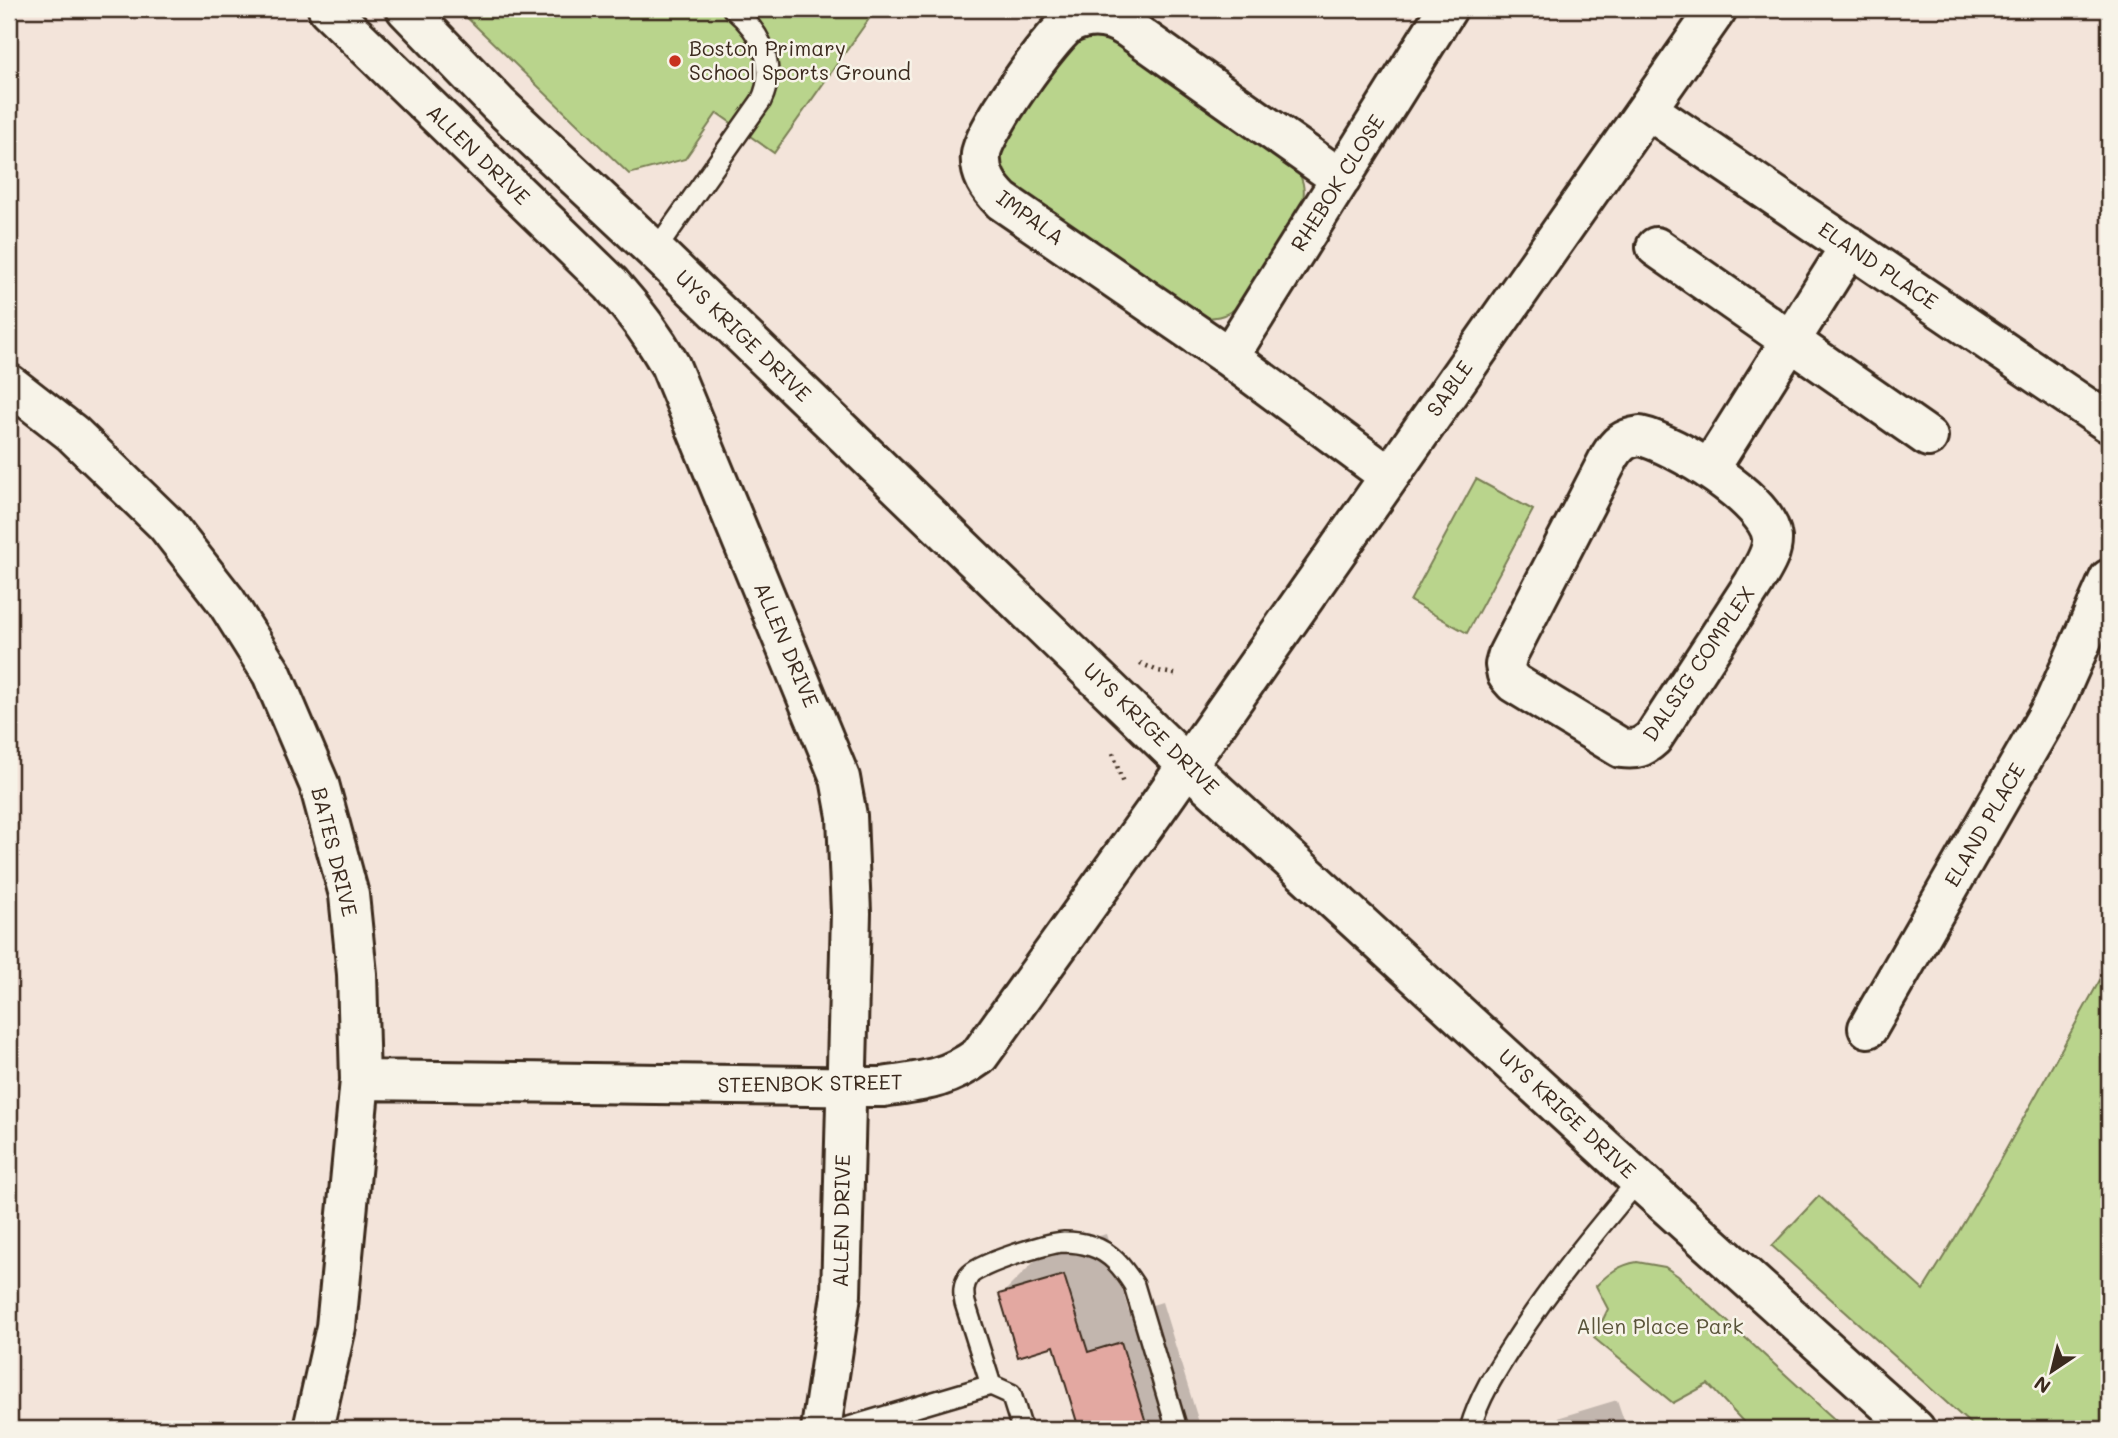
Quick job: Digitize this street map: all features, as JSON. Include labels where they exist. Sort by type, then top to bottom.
[{"type":"street","name":"ALLEN DRIVE","points":[[328,9],[611,284],[634,309],[653,336],[670,365],[840,778],[847,816],[850,878],[841,1295],[821,1429]]},
{"type":"street","name":"UYS KRIGE DRIVE","points":[[406,9],[498,104],[655,251],[1186,764],[1915,1429]]},
{"type":"street","name":"RHEBOK CLOSE","points":[[1229,357],[1447,9]]},
{"type":"street","name":"SABLE","points":[[1186,764],[1716,11]]},
{"type":"street","name":"IMPALA","points":[[1341,179],[1128,28],[1106,18],[1082,19],[1054,37],[990,128],[981,153],[984,180],[997,196],[1229,357],[1389,476]]},
{"type":"street","name":"ELAND PLACE","points":[[1647,109],[2109,423]]},
{"type":"street","points":[[1709,470],[1850,246]]},
{"type":"street","points":[[1656,247],[1928,437]]},
{"type":"street","name":"BATES DRIVE","points":[[9,384],[72,433],[166,524],[226,601],[272,674],[319,784],[349,895],[358,974],[360,1080],[336,1327],[313,1429]]},
{"type":"street","name":"DALSIG COMPLEX","points":[[1628,437],[1657,439],[1709,470],[1751,502],[1766,519],[1772,540],[1767,560],[1653,738],[1643,748],[1621,748],[1514,683],[1507,675],[1505,665],[1508,654],[1588,495],[1616,447],[1628,437]]},
{"type":"street","name":"ELAND PLACE","points":[[1868,1028],[2053,706],[2109,579]]},
{"type":"street","name":"STEENBOK STREET","points":[[360,1080],[883,1087],[936,1078],[962,1068],[979,1056],[1186,764]]},
{"type":"lane","points":[[655,251],[761,101],[767,88],[769,61],[763,46],[733,9]]},
{"type":"lane","points":[[1470,1429],[1489,1382],[1541,1300],[1639,1180]]},
{"type":"lane","points":[[990,1385],[965,1303],[963,1293],[968,1277],[983,1265],[1062,1242],[1078,1242],[1094,1246],[1111,1256],[1124,1269],[1134,1285],[1177,1429]]},
{"type":"lane","points":[[842,1429],[990,1385],[1011,1394],[1022,1429]]},
{"type":"path","points":[[1132,658],[1158,671],[1179,676]]},
{"type":"path","points":[[1113,753],[1123,784]]},
{"type":"green space","name":"Boston Primary School Sports Ground","points":[[458,9],[876,9],[774,153],[717,113],[685,159],[629,174]]},
{"type":"green space","points":[[1088,35],[1107,36],[1295,167],[1299,173],[1304,189],[1299,213],[1240,305],[1227,314],[1203,318],[1010,186],[998,163],[999,149],[1064,50]]},
{"type":"green space","points":[[1476,479],[1533,510],[1467,633],[1410,601]]},
{"type":"green space","points":[[2109,964],[2109,1429],[1976,1429],[1772,1246],[1819,1196],[1923,1290],[1995,1169]]},
{"type":"green space","name":"Allen Place Park","points":[[1637,1262],[1665,1267],[1678,1276],[1845,1429],[1750,1429],[1708,1384],[1673,1403],[1594,1338],[1608,1309],[1596,1286],[1615,1270]]},
{"type":"building","points":[[1064,1275],[1088,1352],[1121,1342],[1148,1429],[1079,1429],[1054,1346],[1018,1357],[999,1294]]},
{"type":"place","name":"Boston Primary School Sports Ground","points":[[675,61]]}]
